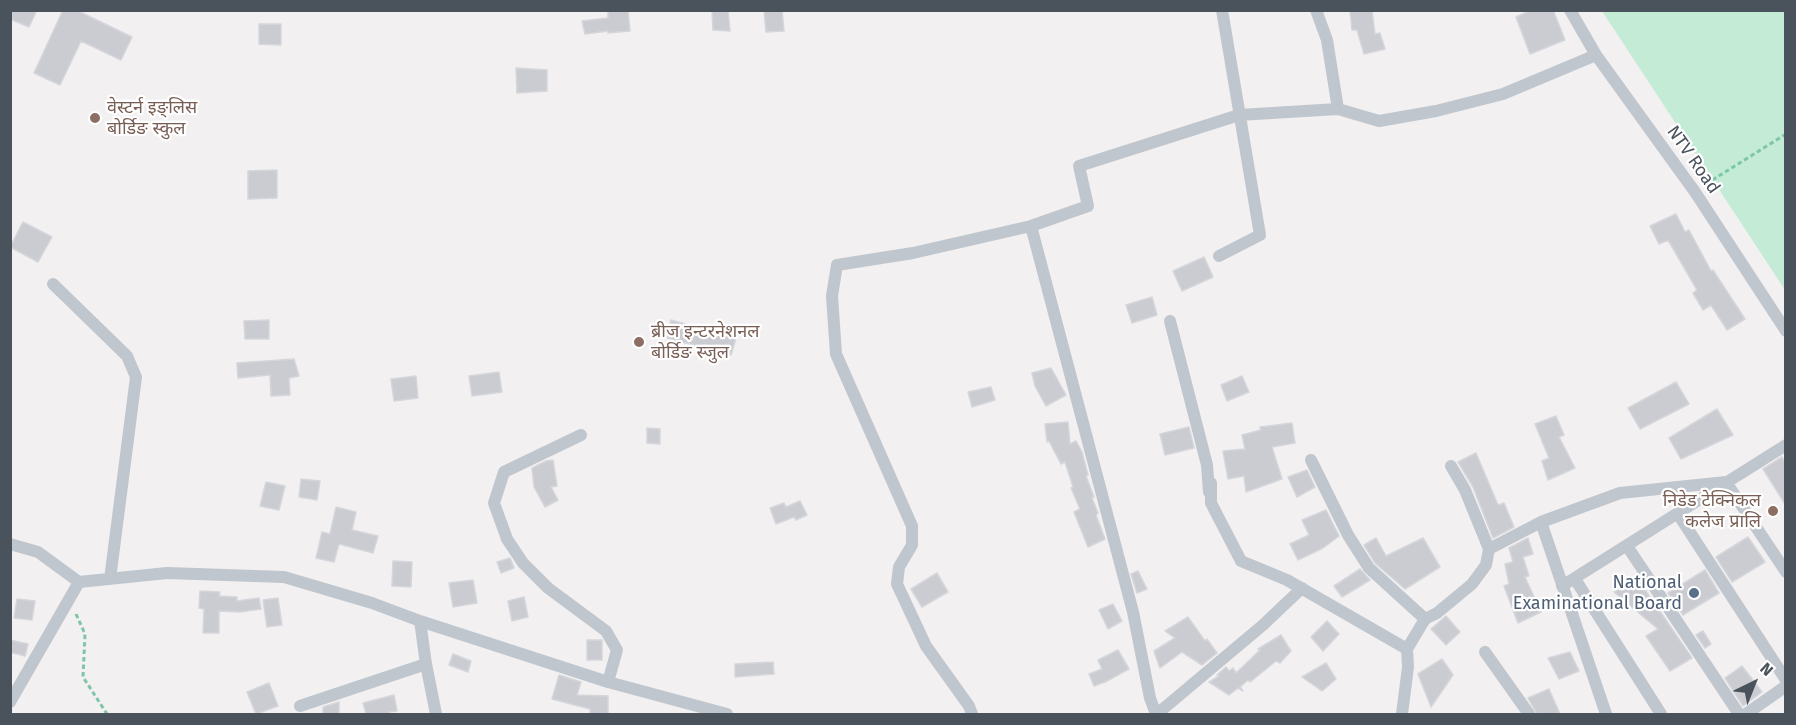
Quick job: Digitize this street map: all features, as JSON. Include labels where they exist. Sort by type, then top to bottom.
[{"type":"street","points":[[1219,256],[1260,236],[1222,10]]},
{"type":"street","points":[[1316,10],[1327,40],[1338,109]]},
{"type":"street","name":"NTV Road","points":[[1570,10],[1596,55],[1695,192],[1785,331]]},
{"type":"street","points":[[972,714],[969,706],[926,646],[897,584],[899,567],[912,545],[912,526],[836,354],[832,296],[837,265],[913,253],[1030,226],[1088,206],[1079,166],[1239,115],[1338,109],[1379,120],[1436,111],[1503,94],[1596,55]]},
{"type":"street","points":[[1030,226],[1133,612],[1150,698],[1157,714],[1263,625],[1302,588]]},
{"type":"street","points":[[53,284],[127,356],[136,377],[110,579]]},
{"type":"street","points":[[1170,321],[1207,465],[1210,503],[1241,561],[1302,588],[1407,649]]},
{"type":"street","points":[[581,435],[504,472],[494,503],[507,539],[523,563],[548,588],[606,631],[617,650],[608,682]]},
{"type":"street","points":[[1562,586],[1785,447]]},
{"type":"street","points":[[1311,460],[1348,535],[1369,568],[1425,619]]},
{"type":"street","points":[[1402,714],[1408,667],[1407,649],[1425,619],[1437,613],[1472,584],[1486,565],[1489,549],[1465,490],[1451,466]]},
{"type":"street","points":[[1489,549],[1541,522],[1620,493],[1726,482]]},
{"type":"street","points":[[1726,482],[1785,572]]},
{"type":"street","points":[[1210,503],[1211,483]]},
{"type":"street","points":[[1678,514],[1785,680]]},
{"type":"street","points":[[1541,522],[1606,714]]},
{"type":"street","points":[[10,544],[38,552],[79,582],[167,573],[284,577],[372,603],[420,621],[608,682],[727,714]]},
{"type":"street","points":[[1627,546],[1738,714]]},
{"type":"street","points":[[1575,579],[1661,714]]},
{"type":"street","points":[[10,702],[79,582]]},
{"type":"street","points":[[420,621],[436,714]]},
{"type":"street","points":[[1485,652],[1529,714]]},
{"type":"street","points":[[300,706],[426,664]]},
{"type":"street","points":[[1746,714],[1785,686]]},
{"type":"path","points":[[1695,192],[1785,134]]},
{"type":"path","points":[[69,599],[85,634],[83,677],[107,714]]},
{"type":"green space","points":[[1602,11],[1785,11],[1785,290]]},
{"type":"building","points":[[10,10],[37,10],[29,27],[10,19]]},
{"type":"building","points":[[63,10],[76,10],[132,37],[121,60],[81,41],[60,85],[34,73]]},
{"type":"building","points":[[608,10],[628,10],[630,31],[585,34],[582,21],[608,18]]},
{"type":"building","points":[[712,10],[728,10],[730,31],[713,30]]},
{"type":"building","points":[[764,10],[782,10],[784,31],[766,32]]},
{"type":"building","points":[[1350,10],[1372,10],[1375,34],[1380,33],[1385,49],[1364,54],[1357,30],[1352,30]]},
{"type":"building","points":[[1532,10],[1553,10],[1565,40],[1530,54],[1516,17]]},
{"type":"building","points":[[259,24],[281,24],[281,45],[259,44]]},
{"type":"building","points":[[516,68],[547,70],[547,91],[517,93]]},
{"type":"building","points":[[277,170],[277,198],[248,199],[248,171]]},
{"type":"building","points":[[1676,214],[1685,232],[1689,230],[1711,271],[1713,270],[1745,319],[1727,330],[1711,305],[1703,310],[1693,293],[1697,290],[1668,240],[1659,244],[1650,226]]},
{"type":"building","points":[[23,222],[52,237],[38,262],[10,247]]},
{"type":"building","points":[[1204,257],[1213,277],[1182,291],[1173,271]]},
{"type":"building","points":[[1152,297],[1157,315],[1132,323],[1126,305]]},
{"type":"building","points":[[269,320],[269,339],[245,339],[244,321]]},
{"type":"building","points":[[671,320],[736,338],[731,355],[667,338]]},
{"type":"building","points":[[294,359],[299,376],[289,378],[290,395],[271,396],[270,375],[238,378],[237,363]]},
{"type":"building","points":[[1051,368],[1066,395],[1046,406],[1035,386],[1032,373]]},
{"type":"building","points":[[499,372],[502,392],[472,396],[469,376]]},
{"type":"building","points":[[416,376],[418,398],[394,401],[391,379]]},
{"type":"building","points":[[1242,376],[1249,392],[1227,401],[1221,385]]},
{"type":"building","points":[[1676,382],[1689,404],[1640,429],[1628,408]]},
{"type":"building","points":[[991,387],[995,400],[972,407],[968,392]]},
{"type":"building","points":[[1717,409],[1733,435],[1681,459],[1669,438]]},
{"type":"building","points":[[1556,416],[1564,435],[1559,437],[1575,468],[1548,480],[1542,461],[1549,458],[1535,424]]},
{"type":"building","points":[[1068,422],[1070,444],[1076,441],[1082,452],[1088,475],[1086,476],[1098,513],[1096,515],[1105,539],[1088,547],[1074,512],[1080,509],[1071,488],[1073,487],[1065,462],[1061,464],[1049,441],[1047,442],[1045,424]]},
{"type":"building","points":[[1292,423],[1295,443],[1272,447],[1282,479],[1246,492],[1244,476],[1228,479],[1223,451],[1245,449],[1242,435],[1261,430],[1260,427]]},
{"type":"building","points":[[1189,427],[1194,448],[1165,455],[1160,434]]},
{"type":"building","points":[[647,428],[660,429],[660,444],[647,443]]},
{"type":"building","points":[[1476,453],[1498,505],[1504,503],[1514,527],[1493,538],[1473,487],[1458,462]]},
{"type":"building","points":[[1782,457],[1785,463],[1785,504],[1763,469]]},
{"type":"building","points":[[553,460],[557,486],[551,487],[558,500],[545,507],[534,487],[532,468]]},
{"type":"building","points":[[1307,470],[1315,487],[1297,497],[1288,477]]},
{"type":"building","points":[[301,479],[320,481],[317,500],[299,497]]},
{"type":"building","points":[[266,482],[285,486],[279,510],[260,506]]},
{"type":"building","points":[[800,501],[807,515],[776,524],[770,508],[784,503],[786,507]]},
{"type":"building","points":[[336,507],[356,512],[352,530],[378,536],[373,553],[339,544],[334,562],[316,558],[322,532],[330,534]]},
{"type":"building","points":[[1326,510],[1339,536],[1323,548],[1298,560],[1290,544],[1309,535],[1302,520]]},
{"type":"building","points":[[1748,537],[1765,562],[1732,582],[1716,557]]},
{"type":"building","points":[[1376,538],[1386,556],[1423,538],[1440,567],[1405,589],[1375,563],[1364,545]]},
{"type":"building","points":[[1528,538],[1533,554],[1523,557],[1529,576],[1525,577],[1541,612],[1518,623],[1504,586],[1509,584],[1505,564],[1513,562],[1509,548]]},
{"type":"building","points":[[510,558],[514,568],[501,573],[497,562]]},
{"type":"building","points":[[393,561],[412,562],[411,587],[392,586]]},
{"type":"building","points":[[1360,569],[1370,580],[1342,597],[1334,586]]},
{"type":"building","name":"National Examinational Board","points":[[1705,570],[1719,593],[1683,615],[1668,593]]},
{"type":"building","points":[[1138,571],[1147,589],[1137,593],[1131,574]]},
{"type":"building","points":[[937,573],[948,592],[922,607],[911,589]]},
{"type":"building","points":[[1637,578],[1692,658],[1670,671],[1646,636],[1658,629],[1614,592]]},
{"type":"building","points":[[473,580],[477,603],[453,607],[449,583]]},
{"type":"building","points":[[200,591],[220,592],[219,596],[237,597],[237,601],[259,598],[261,609],[240,612],[219,611],[219,633],[203,633],[204,609],[199,608]]},
{"type":"building","points":[[524,597],[528,617],[512,621],[508,601]]},
{"type":"building","points":[[278,598],[282,625],[267,627],[263,600]]},
{"type":"building","points":[[17,599],[35,601],[32,620],[14,618]]},
{"type":"building","points":[[1113,604],[1122,621],[1108,629],[1099,610]]},
{"type":"building","points":[[1446,616],[1460,632],[1446,645],[1431,629]]},
{"type":"building","points":[[1188,617],[1205,641],[1207,639],[1217,653],[1202,665],[1182,652],[1160,668],[1154,651],[1175,638],[1165,631]]},
{"type":"building","points":[[1327,621],[1339,634],[1323,651],[1311,637]]},
{"type":"building","points":[[1703,631],[1711,644],[1705,648],[1696,635]]},
{"type":"building","points":[[1281,635],[1291,651],[1280,663],[1276,661],[1250,682],[1248,680],[1240,687],[1243,691],[1238,688],[1229,695],[1209,682],[1219,676],[1217,675],[1226,667],[1229,671],[1233,668],[1236,673],[1260,650],[1258,649]]},
{"type":"building","points":[[10,640],[28,644],[25,656],[10,652]]},
{"type":"building","points":[[587,640],[602,640],[602,660],[587,660]]},
{"type":"building","points":[[1118,650],[1129,669],[1094,686],[1089,674],[1102,669],[1098,660]]},
{"type":"building","points":[[1570,652],[1579,671],[1559,679],[1548,658]]},
{"type":"building","points":[[453,654],[471,661],[468,672],[449,665]]},
{"type":"building","points":[[1442,659],[1453,675],[1431,707],[1418,674]]},
{"type":"building","points":[[773,662],[774,674],[735,677],[735,664]]},
{"type":"building","points":[[1326,663],[1336,679],[1322,691],[1302,677]]},
{"type":"building","points":[[1742,666],[1762,692],[1743,706],[1725,678]]},
{"type":"building","points":[[559,675],[581,682],[577,695],[608,696],[608,714],[590,714],[590,709],[552,699]]},
{"type":"building","points":[[269,683],[278,706],[256,714],[247,692]]},
{"type":"building","points":[[1549,689],[1560,714],[1537,714],[1528,698]]},
{"type":"building","points":[[394,695],[397,711],[389,712],[389,714],[366,714],[363,703]]},
{"type":"building","points":[[339,702],[339,714],[323,714],[323,707]]},
{"type":"place","name":"वेस्टर्न इङ्लिस बोर्डिङ स्कुल","points":[[95,118]]},
{"type":"place","name":"ब्रीज इन्टरनेशनल बोर्डिङ स्जुल","points":[[639,342]]},
{"type":"place","name":"निडेड टेक्निकल कलेज प्रालि","points":[[1773,511]]},
{"type":"place","name":"National Examinational Board","points":[[1694,593]]}]
